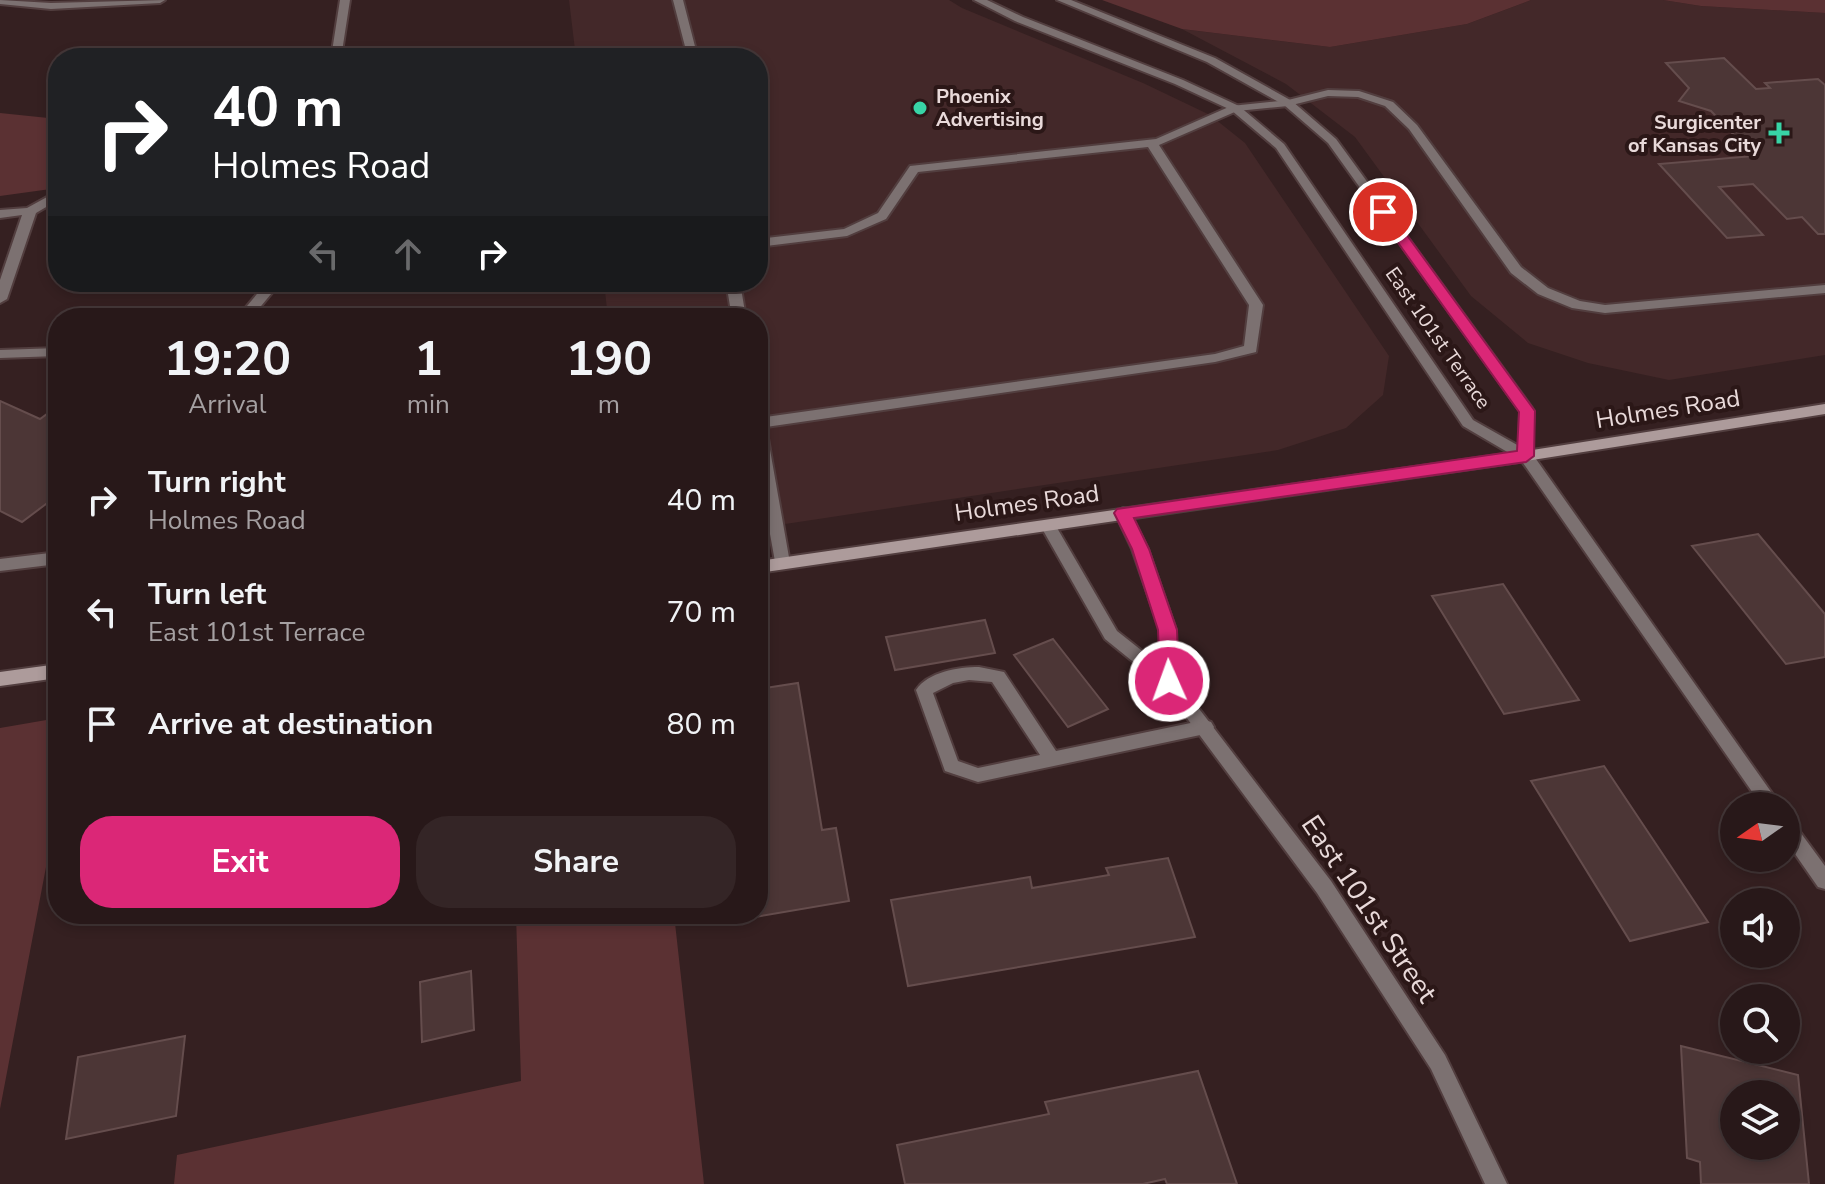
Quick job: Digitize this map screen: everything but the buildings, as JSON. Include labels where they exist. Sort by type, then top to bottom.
[{"type":"main road","name":"Holmes Road","points":[[768,565],[1526,456],[1825,409]]},
{"type":"main road","points":[[0,679],[48,672]]},
{"type":"street","points":[[0,1],[51,6],[160,0]]},
{"type":"street","points":[[338,48],[345,0]]},
{"type":"street","points":[[678,0],[690,48]]},
{"type":"street","name":"East 101st Terrace","points":[[979,0],[1235,108],[1280,146],[1468,423],[1526,456],[1762,792]]},
{"type":"street","name":"East 101st Terrace","points":[[1062,0],[1211,60],[1288,103],[1332,141],[1527,411],[1526,456]]},
{"type":"street","points":[[768,242],[847,232],[882,216],[914,169],[1152,143],[1235,108],[1288,103],[1328,93],[1359,94],[1389,104],[1413,127],[1516,270],[1543,291],[1577,305],[1605,309],[1825,289]]},
{"type":"street","points":[[768,423],[1215,358],[1251,349],[1256,305],[1152,143]]},
{"type":"street","points":[[0,214],[30,211],[48,201]]},
{"type":"street","points":[[0,299],[30,211]]},
{"type":"street","points":[[252,308],[266,292]]},
{"type":"street","points":[[0,354],[48,352]]},
{"type":"street","points":[[768,482],[782,563]]},
{"type":"street","points":[[1123,513],[1140,549],[1168,630],[1169,681]]},
{"type":"street","name":"East 101st Street","points":[[1048,525],[1111,635],[1169,681],[1324,887],[1430,1049],[1496,1184]]},
{"type":"street","points":[[0,565],[48,559]]},
{"type":"street","points":[[1052,759],[998,677],[985,673],[943,677],[924,690],[951,766],[978,775],[1205,727]]},
{"type":"street","points":[[1800,846],[1825,881]]},
{"type":"shaded area","points":[[569,0],[949,0],[1143,83],[1210,115],[1245,143],[1389,356],[1383,395],[1346,428],[1278,450],[768,526],[768,308],[607,308],[605,292],[768,292],[768,48],[575,48]]},
{"type":"shaded area","points":[[1102,0],[1531,0],[1467,24],[1330,47],[1182,29]]},
{"type":"shaded area","points":[[1531,0],[1663,0],[1701,6],[1825,13],[1825,355],[1669,380],[1588,363],[1528,343],[1471,296],[1355,137],[1286,84],[1182,29],[1330,47],[1467,24]]},
{"type":"shaded area","points":[[1663,0],[1825,0],[1825,13],[1701,6]]},
{"type":"shaded area","points":[[0,113],[48,118],[48,189],[0,196]]},
{"type":"shaded area","points":[[48,720],[48,857],[0,1109],[0,728]]},
{"type":"shaded area","points":[[516,924],[675,924],[704,1184],[174,1184],[177,1155],[521,1081]]},
{"type":"place","name":"Phoenix Advertising","points":[[920,108]]},
{"type":"place","name":"Surgicenter of Kansas City","points":[[1779,133]]},
{"type":"route","points":[[1169,681],[1168,630],[1140,549],[1123,513],[1526,456],[1527,411],[1383,212]]}]
